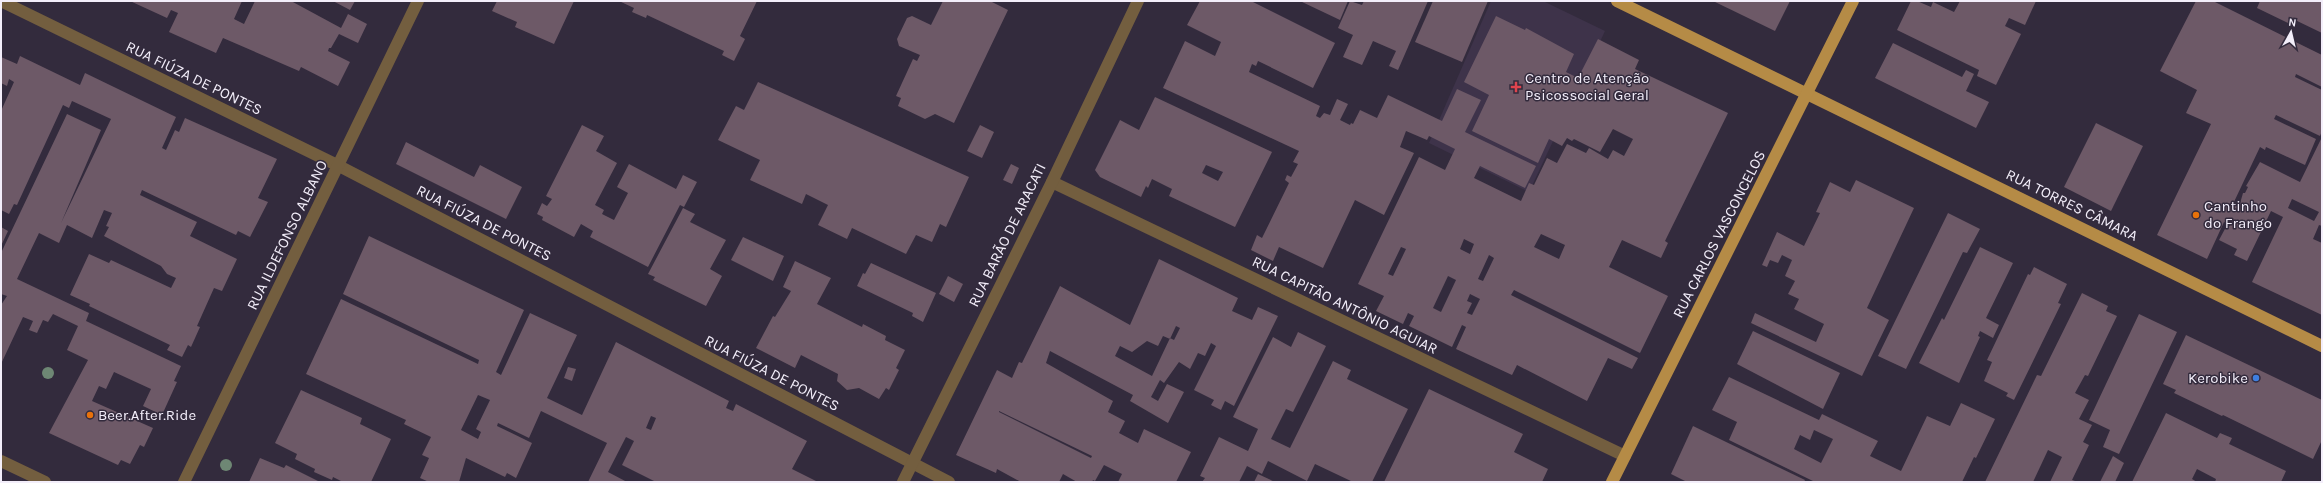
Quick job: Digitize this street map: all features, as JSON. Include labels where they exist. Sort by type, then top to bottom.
[{"type":"main road","name":"RUA TORRES CÂMARA","points":[[1617,1],[2322,346]]},
{"type":"main road","name":"RUA CARLOS VASCONCELOS","points":[[1612,482],[1808,94],[1853,1]]},
{"type":"street","name":"RUA FIÚZA DE PONTES","points":[[1,1],[339,166],[949,482]]},
{"type":"street","name":"RUA ILDEFONSO ALBANO","points":[[184,482],[418,1]]},
{"type":"street","name":"RUA BARÃO DE ARACATI","points":[[903,482],[1052,182],[1138,1]]},
{"type":"street","name":"RUA CAPITÃO ANTÔNIO AGUIAR","points":[[1052,182],[1624,456]]},
{"type":"street","points":[[1,461],[45,482]]},
{"type":"shaded area","name":"Centro de Atenção Psicossocial Geral","points":[[1491,1],[1543,1],[1605,31],[1529,192],[1429,143]]},
{"type":"building","points":[[130,1],[242,1],[234,19],[244,24],[255,1],[291,1],[341,28],[348,14],[367,24],[358,43],[339,34],[331,48],[329,48],[328,51],[350,62],[338,86],[301,67],[299,71],[223,38],[216,53],[169,32],[178,13],[171,10],[167,18]]},
{"type":"building","points":[[333,1],[355,1],[350,10]]},
{"type":"building","points":[[497,1],[574,1],[554,44],[515,27],[517,22],[492,11]]},
{"type":"building","points":[[619,1],[757,1],[740,36],[745,39],[734,61],[722,55],[724,51],[647,15],[646,18],[632,12],[634,8]]},
{"type":"building","points":[[943,1],[990,1],[1008,10],[954,123],[935,114],[925,119],[898,106],[901,98],[896,96],[913,59],[917,61],[920,55],[899,46],[897,39],[907,18],[912,16],[931,25]]},
{"type":"building","points":[[1200,1],[1251,1],[1335,43],[1313,88],[1258,61],[1256,66],[1252,64],[1249,72],[1320,106],[1316,116],[1320,118],[1324,113],[1330,115],[1337,99],[1348,104],[1340,120],[1350,125],[1351,123],[1353,124],[1360,110],[1377,118],[1388,95],[1442,121],[1457,89],[1481,100],[1465,132],[1536,166],[1525,188],[1480,166],[1474,178],[1521,201],[1529,183],[1534,185],[1547,158],[1557,163],[1567,144],[1586,153],[1589,148],[1608,159],[1613,150],[1624,156],[1633,139],[1613,129],[1600,152],[1574,139],[1572,141],[1567,138],[1562,146],[1549,139],[1538,163],[1472,131],[1489,95],[1464,82],[1496,16],[1525,30],[1526,28],[1574,54],[1566,72],[1578,78],[1598,39],[1639,60],[1635,69],[1728,113],[1665,241],[1668,243],[1661,258],[1622,240],[1609,267],[1668,296],[1640,353],[1514,290],[1511,295],[1638,358],[1632,369],[1608,358],[1587,401],[1517,365],[1512,375],[1456,349],[1466,327],[1462,325],[1452,347],[1409,326],[1414,316],[1408,313],[1403,324],[1376,311],[1384,296],[1358,284],[1419,157],[1445,170],[1455,149],[1429,136],[1427,140],[1406,131],[1400,147],[1414,153],[1384,215],[1355,200],[1323,268],[1279,247],[1273,261],[1251,250],[1257,235],[1262,238],[1289,183],[1285,180],[1287,175],[1291,177],[1298,164],[1293,162],[1299,151],[1163,88],[1185,41],[1215,56],[1221,42],[1187,25]],"holes":[[[1541,234],[1565,245],[1559,259],[1534,247]],[[1464,239],[1474,244],[1470,254],[1460,249]],[[1401,247],[1406,249],[1393,276],[1388,274]],[[1489,255],[1494,258],[1483,281],[1478,279]],[[1448,276],[1456,280],[1441,312],[1433,308]],[[1470,294],[1480,299],[1472,315],[1467,313],[1472,303],[1467,301]]]},
{"type":"building","points":[[1300,1],[1348,1],[1340,20]]},
{"type":"building","points":[[1350,1],[1362,5],[1364,1],[1428,1],[1398,70],[1389,66],[1396,51],[1373,41],[1362,65],[1343,57],[1353,35],[1338,28]]},
{"type":"building","points":[[1433,1],[1488,1],[1462,62],[1415,42]]},
{"type":"building","points":[[1713,1],[1790,1],[1775,31]]},
{"type":"building","points":[[1911,1],[1917,1],[1931,7],[1933,2],[1954,12],[1960,1],[2036,1],[2025,25],[2009,18],[2005,26],[2021,34],[1996,85],[1977,76],[1979,70],[1897,30]]},
{"type":"building","points":[[2196,1],[2213,1],[2322,55],[2322,87],[2296,74],[2295,77],[2322,90],[2322,131],[2320,136],[2276,115],[2274,119],[2316,139],[2305,165],[2266,147],[2265,150],[2260,147],[2233,204],[2239,207],[2243,193],[2245,193],[2248,187],[2246,186],[2260,162],[2300,182],[2322,137],[2322,226],[2319,225],[2313,239],[2322,243],[2322,315],[2252,282],[2283,217],[2271,211],[2247,261],[2234,255],[2237,249],[2219,240],[2226,227],[2228,228],[2230,225],[2224,222],[2207,259],[2157,235],[2211,124],[2186,113],[2197,90],[2160,71]],"holes":[[[2292,199],[2319,212],[2314,221],[2288,208]]]},
{"type":"building","points":[[2260,1],[2322,1],[2322,33],[2293,19],[2290,24],[2257,8]]},
{"type":"building","points":[[1893,43],[1962,77],[1966,70],[1974,74],[1966,91],[1989,102],[1976,128],[1875,78]]},
{"type":"building","points":[[20,56],[80,85],[85,73],[176,117],[162,148],[166,150],[175,130],[179,132],[185,118],[277,159],[258,198],[268,202],[250,237],[238,231],[236,235],[142,190],[140,195],[197,222],[190,236],[237,259],[222,291],[214,288],[197,326],[200,327],[191,347],[188,345],[182,357],[167,350],[170,345],[89,306],[90,304],[70,295],[89,254],[109,263],[111,260],[171,288],[176,278],[167,274],[161,266],[104,236],[109,227],[106,226],[112,213],[104,210],[92,238],[67,225],[59,243],[39,233],[17,279],[89,313],[86,321],[181,366],[174,381],[177,382],[162,415],[143,406],[151,389],[114,372],[106,389],[99,386],[92,401],[153,428],[144,447],[140,445],[130,464],[121,460],[118,465],[49,433],[88,360],[67,350],[78,326],[53,314],[48,322],[43,320],[37,333],[29,330],[33,321],[23,317],[1,364],[1,305],[7,296],[1,294],[1,253],[67,114],[101,130],[61,223],[111,119],[72,101],[69,108],[63,105],[17,205],[14,204],[9,214],[1,210],[1,111],[14,82],[9,79],[7,86],[1,83],[1,57],[17,64]]},
{"type":"building","points":[[758,82],[969,177],[946,227],[940,224],[932,242],[916,235],[906,254],[852,228],[847,239],[818,225],[828,205],[806,194],[802,204],[750,180],[760,160],[718,140],[736,106],[744,110]]},
{"type":"building","points":[[1155,97],[1272,152],[1235,227],[1169,196],[1172,189],[1152,179],[1148,188],[1146,186],[1141,197],[1100,177],[1095,170],[1120,120],[1139,130]],"holes":[[[1206,165],[1223,172],[1218,181],[1202,173]]]},
{"type":"building","points":[[2096,123],[2143,146],[2111,211],[2064,187]]},
{"type":"building","points":[[582,125],[604,136],[596,151],[617,163],[595,205],[604,210],[602,214],[614,220],[628,193],[617,187],[629,164],[676,189],[683,175],[697,182],[684,207],[680,205],[648,267],[590,237],[593,231],[581,224],[574,237],[542,220],[543,217],[537,214],[542,203],[547,206],[552,199],[546,196]]},
{"type":"building","points":[[980,125],[994,132],[982,158],[967,151]]},
{"type":"building","points":[[406,142],[474,177],[480,165],[522,187],[506,219],[396,164]]},
{"type":"building","points":[[1011,164],[1019,168],[1012,184],[1003,180]]},
{"type":"building","points":[[1856,180],[1914,208],[1867,308],[1889,320],[1862,376],[1751,323],[1755,313],[1816,342],[1824,324],[1794,309],[1799,299],[1788,294],[1795,281],[1785,276],[1792,260],[1782,255],[1778,263],[1770,260],[1767,267],[1762,265],[1777,232],[1804,246],[1820,213],[1816,212],[1830,182],[1850,192]]},
{"type":"building","points":[[683,208],[695,214],[690,222],[726,240],[710,269],[722,276],[706,306],[653,280],[655,277],[648,274]]},
{"type":"building","points":[[1948,213],[1980,229],[1967,253],[1963,252],[1906,369],[1878,356]]},
{"type":"building","points":[[1,227],[8,231],[1,246]]},
{"type":"building","points":[[369,236],[524,310],[496,372],[501,375],[530,313],[577,335],[547,398],[582,415],[616,342],[729,401],[726,408],[733,411],[736,404],[807,441],[792,469],[818,482],[656,482],[622,465],[634,441],[626,437],[608,472],[627,482],[588,482],[607,443],[541,411],[529,438],[498,423],[497,426],[532,443],[516,478],[507,473],[505,477],[466,458],[459,482],[429,482],[420,478],[429,458],[422,455],[431,437],[404,424],[406,420],[306,374],[341,299],[478,364],[479,360],[343,294]],"holes":[[[478,395],[490,400],[476,429],[481,432],[478,439],[461,430]],[[651,416],[656,418],[651,430],[646,428]]]},
{"type":"building","points":[[743,237],[784,256],[773,281],[731,260]]},
{"type":"building","points":[[1980,247],[2013,263],[1986,318],[1999,325],[1993,338],[1980,331],[1978,336],[1980,337],[1959,383],[1919,363],[1942,318],[1944,320]]},
{"type":"building","points":[[1159,259],[1238,298],[1232,311],[1252,320],[1258,307],[1278,316],[1234,406],[1225,401],[1221,410],[1211,405],[1214,400],[1194,390],[1216,346],[1211,343],[1205,356],[1198,353],[1190,369],[1179,362],[1164,383],[1160,380],[1151,397],[1158,401],[1167,384],[1184,392],[1168,423],[1130,401],[1133,395],[1050,351],[1046,363],[1113,401],[1108,412],[1125,421],[1119,433],[1138,443],[1144,429],[1191,452],[1176,482],[1118,482],[1122,474],[1104,465],[1095,481],[1093,480],[1092,482],[1077,482],[1063,474],[1059,482],[1021,482],[997,469],[996,473],[956,455],[997,370],[1012,378],[1019,362],[1022,363],[1060,286],[1130,325]],"holes":[[[1176,326],[1180,328],[1174,340],[1170,338]],[[1163,336],[1170,339],[1152,376],[1115,356],[1120,346],[1132,352],[1147,341],[1158,346]],[[999,411],[1092,456],[1091,458]]]},
{"type":"building","points":[[795,261],[831,278],[817,304],[862,327],[863,324],[886,336],[885,340],[905,350],[896,368],[899,370],[889,390],[886,388],[879,399],[859,388],[847,390],[837,381],[838,374],[801,355],[795,368],[756,348],[773,316],[775,317],[791,291],[783,287]]},
{"type":"building","points":[[871,263],[936,293],[923,322],[912,316],[913,313],[857,286],[863,273],[865,274]]},
{"type":"building","points":[[2034,267],[2067,284],[2058,303],[2061,304],[2014,400],[2006,396],[2008,393],[1984,381],[1992,362],[1987,360],[2028,274],[2030,275]]},
{"type":"building","points":[[948,276],[963,284],[954,302],[939,294]]},
{"type":"building","points":[[2082,293],[2108,306],[2106,311],[2117,316],[2088,376],[2085,375],[2075,393],[2089,400],[2079,419],[2092,425],[2083,442],[2089,445],[2072,480],[2078,482],[2050,482],[2062,457],[2048,450],[2033,482],[1985,482],[2037,375],[2041,376]]},
{"type":"building","points":[[2139,314],[2177,332],[2119,454],[2103,447],[2110,430],[2089,420]]},
{"type":"building","points":[[1753,331],[1840,373],[1823,409],[1737,364]]},
{"type":"building","points":[[1298,332],[1326,346],[1293,412],[1286,409],[1271,439],[1290,448],[1333,361],[1351,370],[1347,379],[1408,409],[1372,482],[1353,482],[1315,464],[1307,481],[1268,461],[1262,474],[1247,466],[1239,482],[1202,482],[1205,478],[1200,476],[1219,437],[1248,451],[1258,429],[1233,417],[1273,337],[1291,347]]},
{"type":"building","points":[[2186,335],[2322,400],[2322,440],[2313,459],[2174,393],[2176,390],[2163,384]]},
{"type":"building","points":[[568,367],[576,369],[572,381],[564,378]]},
{"type":"building","points":[[1729,377],[1819,420],[1822,414],[1878,441],[1870,456],[1901,471],[1927,416],[1950,426],[1961,403],[1995,419],[1976,458],[1974,457],[1962,482],[1815,482],[1729,440],[1737,422],[1712,410]],"holes":[[[1814,430],[1833,439],[1821,463],[1794,449],[1800,435],[1810,440]]]},
{"type":"building","points":[[1429,389],[1523,434],[1514,452],[1548,469],[1542,482],[1384,482]]},
{"type":"building","points":[[301,390],[362,418],[360,424],[391,439],[371,482],[343,482],[333,477],[332,480],[314,472],[315,469],[295,459],[297,454],[275,443]]},
{"type":"building","points":[[2166,413],[2217,438],[2220,433],[2232,438],[2229,444],[2286,471],[2281,482],[2215,482],[2216,479],[2197,469],[2192,479],[2197,482],[2132,482]]},
{"type":"building","points":[[1693,426],[1805,480],[1804,482],[1687,482],[1671,474]]},
{"type":"building","points":[[2113,456],[2124,463],[2115,482],[2100,482]]},
{"type":"building","points":[[260,458],[284,468],[286,465],[320,482],[249,482]]},
{"type":"building","points":[[1258,474],[1275,482],[1254,482]]},
{"type":"place","name":"Centro de Atenção Psicossocial Geral","points":[[1516,87]]},
{"type":"place","name":"Cantinho do Frango","points":[[2196,215]]},
{"type":"place","name":"Kerobike","points":[[2256,378]]},
{"type":"place","name":"Beer.After.Ride","points":[[90,415]]}]
